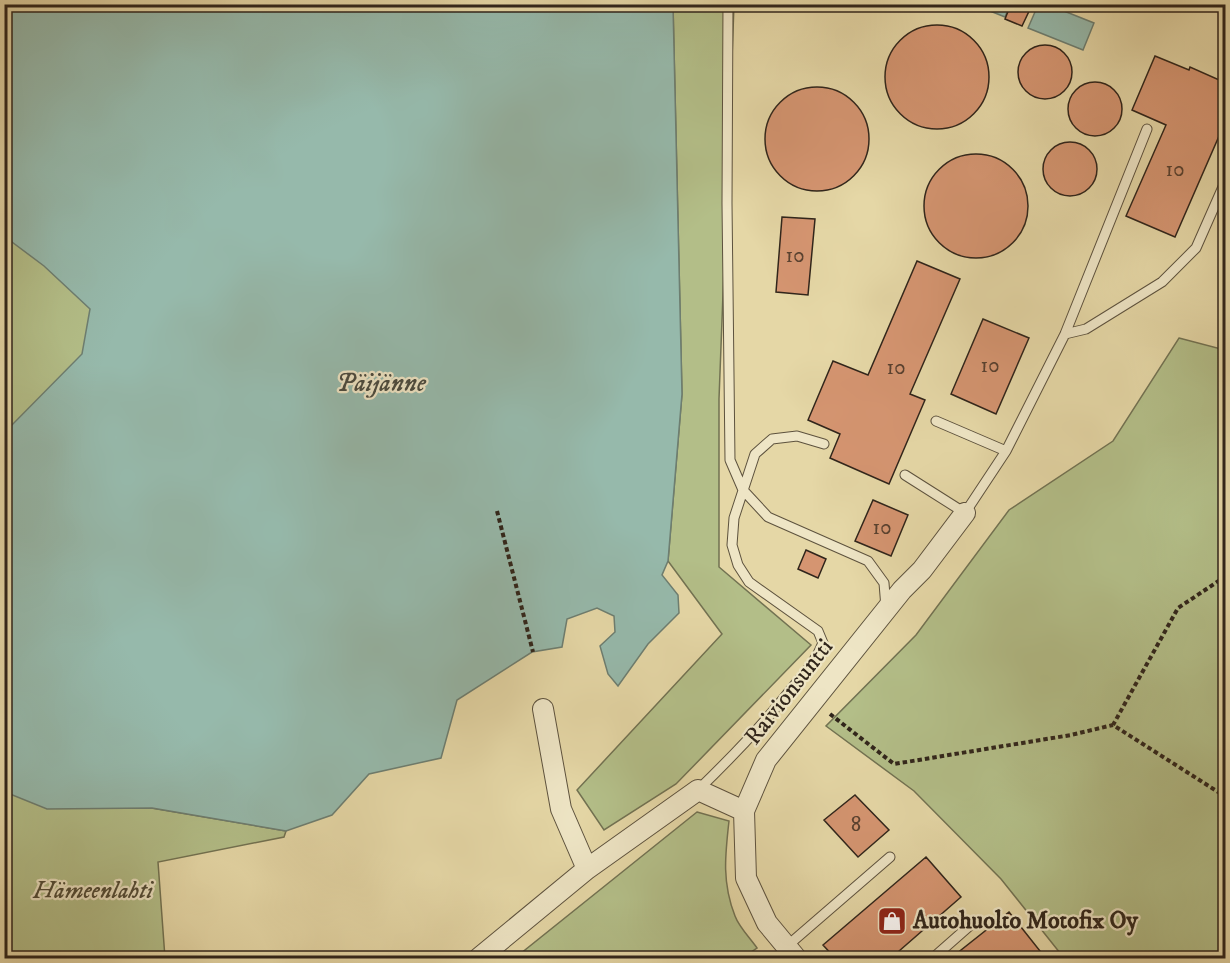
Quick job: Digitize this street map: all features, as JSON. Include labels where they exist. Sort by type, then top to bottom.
[{"type":"street","name":"Raivionsuntti","points":[[791,953],[767,923],[746,878],[744,811],[766,760],[886,610],[922,570],[965,513]]},
{"type":"street","points":[[543,709],[561,808],[587,869]]},
{"type":"street","points":[[479,958],[587,869],[698,790],[744,811]]},
{"type":"lane","points":[[728,4],[727,214],[730,460],[743,490],[768,517],[868,561],[884,583],[886,610]]},
{"type":"lane","points":[[905,475],[965,513],[1006,451],[1065,333],[1147,129]]},
{"type":"lane","points":[[1065,333],[1086,329],[1162,282],[1196,248],[1226,180]]},
{"type":"lane","points":[[936,421],[1006,451]]},
{"type":"lane","points":[[698,790],[771,715],[818,656],[823,643],[818,632],[749,582],[738,565],[732,544],[734,518],[755,454],[772,439],[797,436],[824,444]]},
{"type":"lane","points":[[791,953],[890,857]]},
{"type":"lane","points":[[933,958],[975,921]]},
{"type":"path","points":[[497,510],[532,652]]},
{"type":"path","points":[[1113,725],[1179,608],[1226,576]]},
{"type":"path","points":[[812,702],[843,723],[894,764],[1071,735],[1113,725],[1226,797]]},
{"type":"green space","name":"Hämeenlahti","points":[[25,4],[185,236],[152,808],[286,831],[284,837],[158,862],[165,958],[5,958],[4,5]]},
{"type":"green space","points":[[673,5],[734,5],[719,399],[719,567],[811,645],[676,784],[604,830],[577,790],[722,634],[668,561],[682,394]]},
{"type":"green space","points":[[1179,338],[1225,350],[1225,958],[1064,958],[1001,879],[914,791],[826,726],[916,635],[1009,510],[1113,441]]},
{"type":"green space","points":[[697,812],[729,821],[726,858],[728,892],[737,920],[757,948],[742,958],[515,958]]},
{"type":"water","name":"Päijänne","points":[[5,4],[673,5],[682,394],[668,561],[662,575],[678,595],[679,613],[648,644],[618,686],[608,674],[600,646],[615,632],[614,616],[597,608],[567,619],[562,647],[532,652],[457,700],[441,758],[369,774],[332,815],[286,831],[152,808],[47,809],[5,792],[5,432],[82,354],[90,309],[44,266],[12,242],[5,230]]},
{"type":"water","points":[[975,5],[1010,5],[1005,17]]},
{"type":"water","points":[[1038,5],[1049,5],[1094,23],[1083,50],[1028,28]]},
{"type":"building","points":[[1011,4],[1032,5],[1022,26],[1005,19]]},
{"type":"building","points":[[937,25],[957,29],[974,40],[985,57],[989,77],[985,97],[974,114],[957,125],[937,129],[917,125],[900,114],[889,97],[885,77],[889,57],[900,40],[917,29]]},
{"type":"building","points":[[1045,45],[1055,47],[1064,53],[1070,62],[1072,72],[1070,82],[1064,91],[1055,97],[1045,99],[1035,97],[1026,91],[1020,82],[1018,72],[1020,62],[1026,53],[1035,47]]},
{"type":"building","points":[[1155,56],[1189,70],[1190,67],[1226,83],[1226,120],[1175,237],[1126,216],[1166,125],[1132,110]]},
{"type":"building","points":[[1095,82],[1105,84],[1114,90],[1120,99],[1122,109],[1120,119],[1114,128],[1105,134],[1095,136],[1085,134],[1076,128],[1070,119],[1068,109],[1070,99],[1076,90],[1085,84]]},
{"type":"building","points":[[817,87],[837,91],[854,102],[865,119],[869,139],[865,159],[854,176],[837,187],[817,191],[797,187],[780,176],[769,159],[765,139],[769,119],[780,102],[797,91]]},
{"type":"building","points":[[1070,142],[1080,144],[1089,150],[1095,159],[1097,169],[1095,179],[1089,188],[1080,194],[1070,196],[1060,194],[1051,188],[1045,179],[1043,169],[1045,159],[1051,150],[1060,144]]},
{"type":"building","points":[[976,154],[996,158],[1013,169],[1024,186],[1028,206],[1024,226],[1013,243],[996,254],[976,258],[956,254],[939,243],[928,226],[924,206],[928,186],[939,169],[956,158]]},
{"type":"building","points":[[782,217],[815,219],[808,295],[776,292]]},
{"type":"building","points":[[917,261],[960,279],[910,394],[925,400],[889,484],[830,458],[840,434],[808,420],[833,361],[868,375]]},
{"type":"building","points":[[983,319],[1029,338],[996,414],[951,394]]},
{"type":"building","points":[[873,500],[908,515],[891,556],[855,541]]},
{"type":"building","points":[[806,550],[826,559],[818,578],[798,569]]},
{"type":"building","points":[[855,795],[889,830],[858,857],[824,820]]},
{"type":"building","name":"Autohuolto Motofix Oy","points":[[926,857],[961,897],[891,958],[835,958],[823,945]]},
{"type":"building","points":[[1009,912],[1044,956],[1041,958],[951,958]]},
{"type":"place","name":"Autohuolto Motofix Oy","points":[[892,921]]}]
